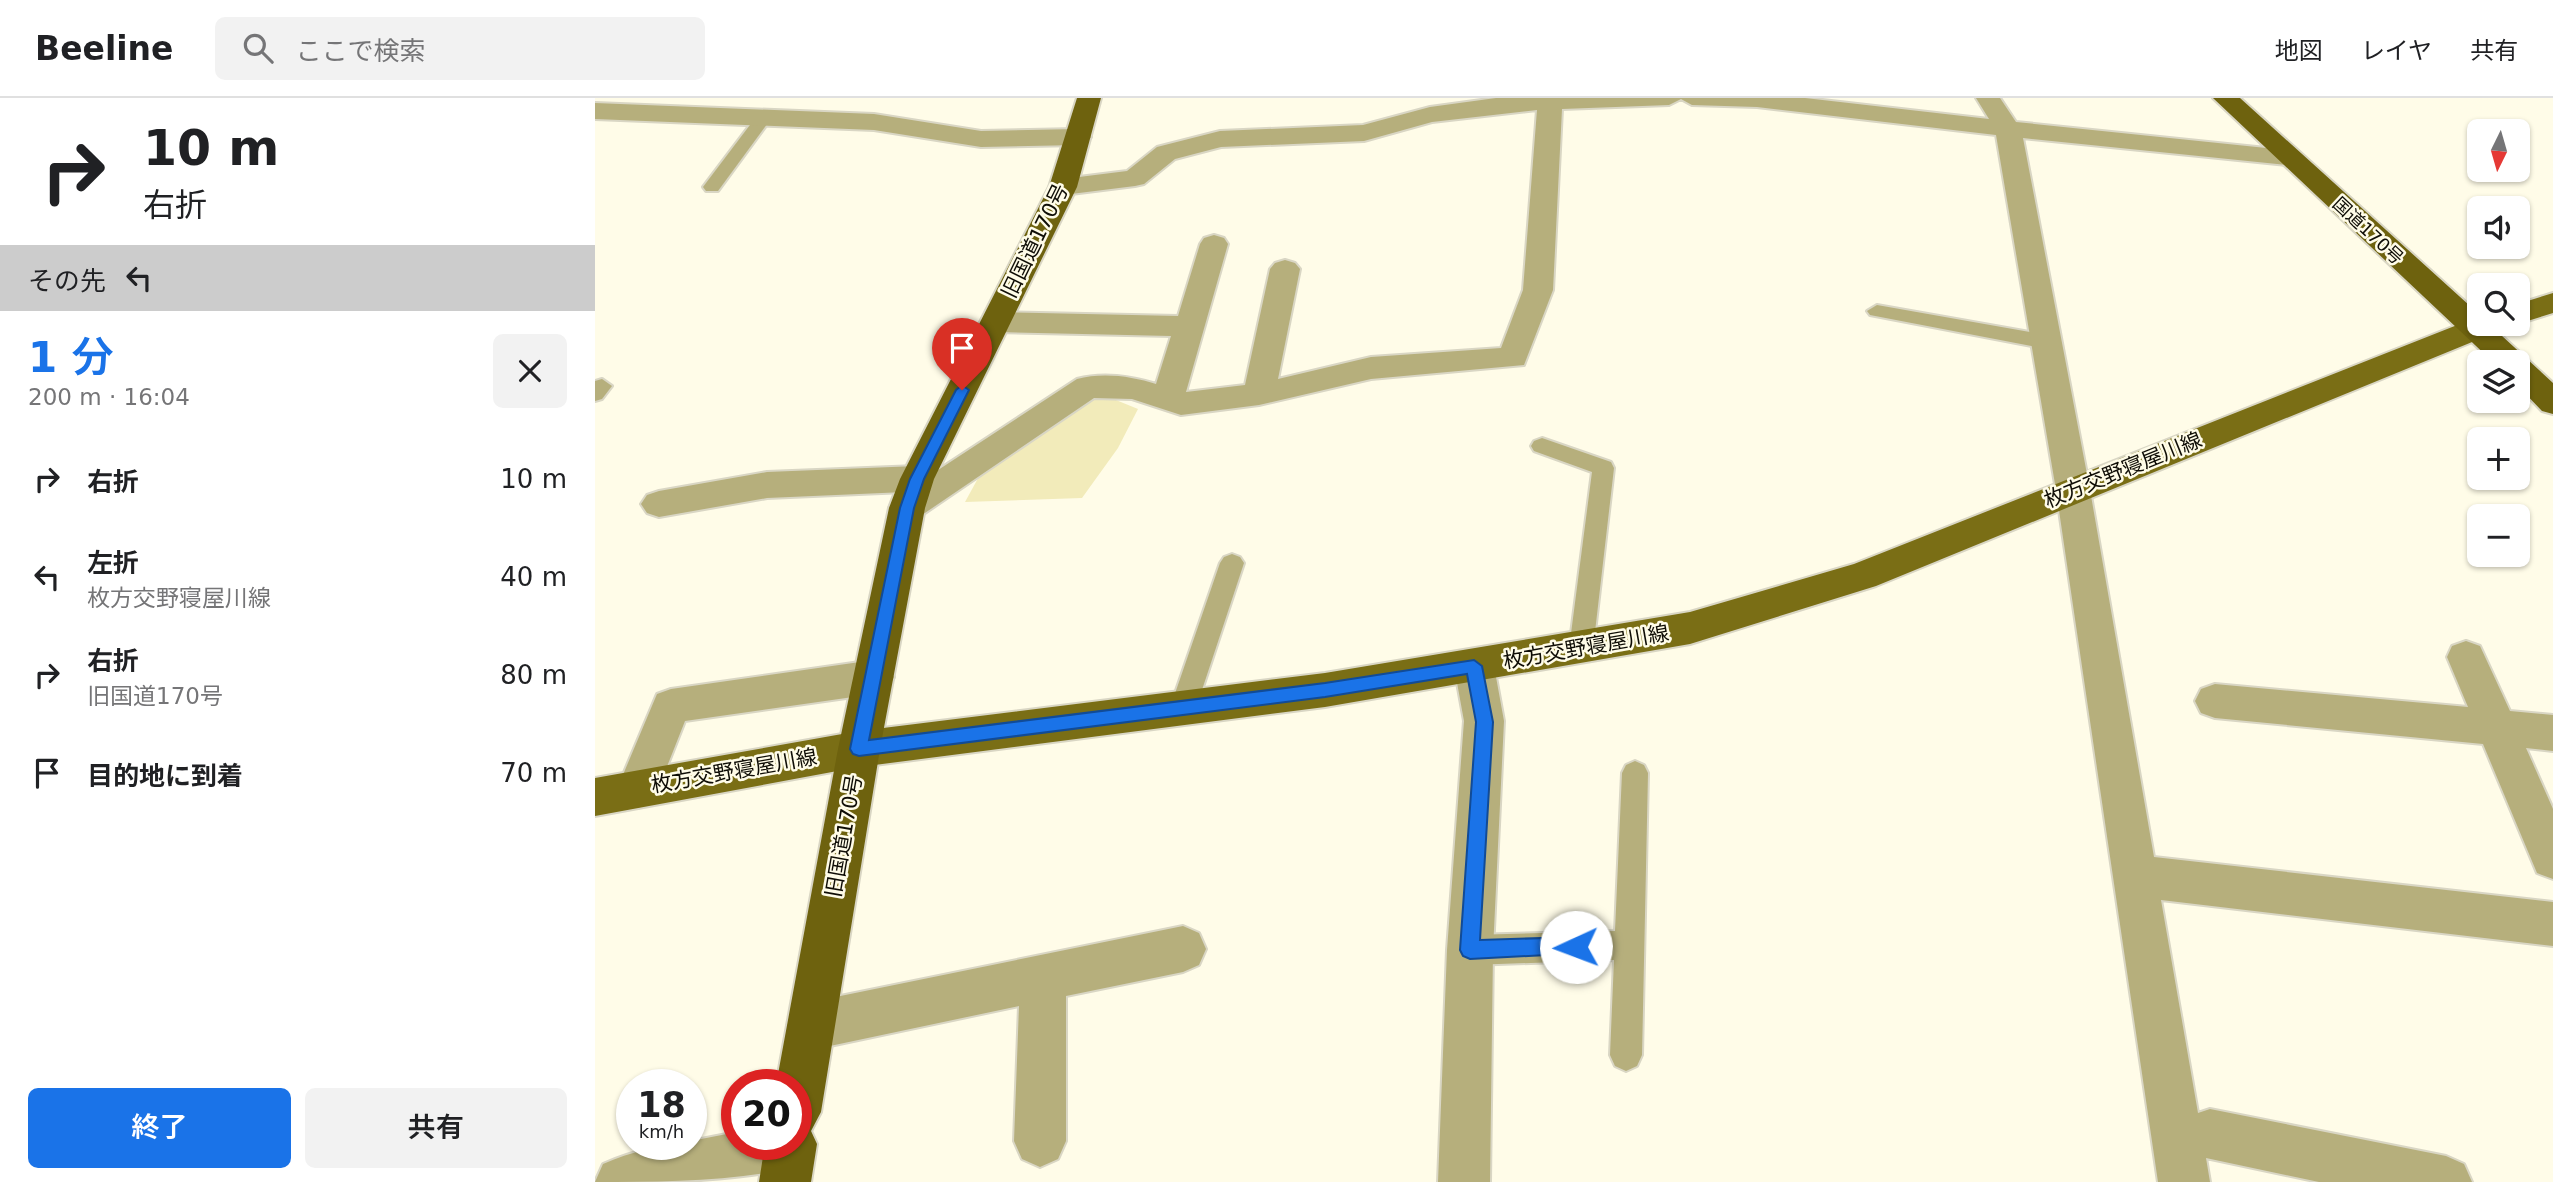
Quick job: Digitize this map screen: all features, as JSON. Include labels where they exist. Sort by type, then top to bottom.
[{"type":"highway","name":"旧国道170号","points":[[804,1069],[859,749],[912,494],[1063,187],[1089,98]]},
{"type":"highway","name":"国道170号","points":[[2225,98],[2287,157],[2467,314]]},
{"type":"highway","name":"国道170号","points":[[2490,336],[2503,350]]},
{"type":"highway","name":"国道170号","points":[[2530,378],[2553,400]]},
{"type":"main road","points":[[2530,310],[2553,303]]},
{"type":"main road","name":"枚方交野寝屋川線","points":[[595,797],[859,749],[1183,708],[1474,666],[1690,628],[1863,576],[2467,332]]},
{"type":"street","points":[[1063,187],[1135,178],[1151,162],[1166,153],[1220,139],[1364,133],[1430,115],[1505,101],[1669,98]]},
{"type":"street","points":[[1692,98],[1757,100],[2008,130],[2287,157]]},
{"type":"street","points":[[1988,98],[2008,130],[2073,490],[2184,1182]]},
{"type":"street","points":[[659,503],[767,485],[912,494],[1087,387],[1134,388],[1181,404],[1259,394],[1371,368],[1513,358],[1538,290],[1550,102]]},
{"type":"street","points":[[595,111],[782,110],[981,139],[1078,137]]},
{"type":"street","points":[[1168,399],[1214,244]]},
{"type":"street","points":[[1259,394],[1285,269]]},
{"type":"street","points":[[996,322],[1189,326]]},
{"type":"street","points":[[2466,657],[2553,858]]},
{"type":"street","points":[[1464,1182],[1470,950],[1484,722],[1474,666]]},
{"type":"street","points":[[638,789],[671,706],[874,677]]},
{"type":"street","points":[[2214,701],[2553,733]]},
{"type":"street","points":[[2135,876],[2553,924]]},
{"type":"street","points":[[811,1026],[1183,950]]},
{"type":"street","points":[[1040,1141],[1043,979]]},
{"type":"street","points":[[2210,1134],[2446,1182]]},
{"type":"street","points":[[621,1182],[725,1160]]},
{"type":"lane","points":[[712,187],[782,110]]},
{"type":"lane","points":[[1877,311],[2046,342]]},
{"type":"lane","points":[[1542,446],[1603,468],[1581,649]]},
{"type":"lane","points":[[1183,708],[1232,563]]},
{"type":"lane","points":[[1626,1055],[1635,773]]},
{"type":"lane","points":[[1470,950],[1629,945]]},
{"type":"shaded area","points":[[1111,398],[1138,409],[1118,448],[1082,498],[965,502],[982,471],[1090,399]]},
{"type":"route","points":[[962,390],[917,479],[907,508],[859,749],[1325,690],[1474,666],[1484,722],[1470,950],[1576,947]]}]
